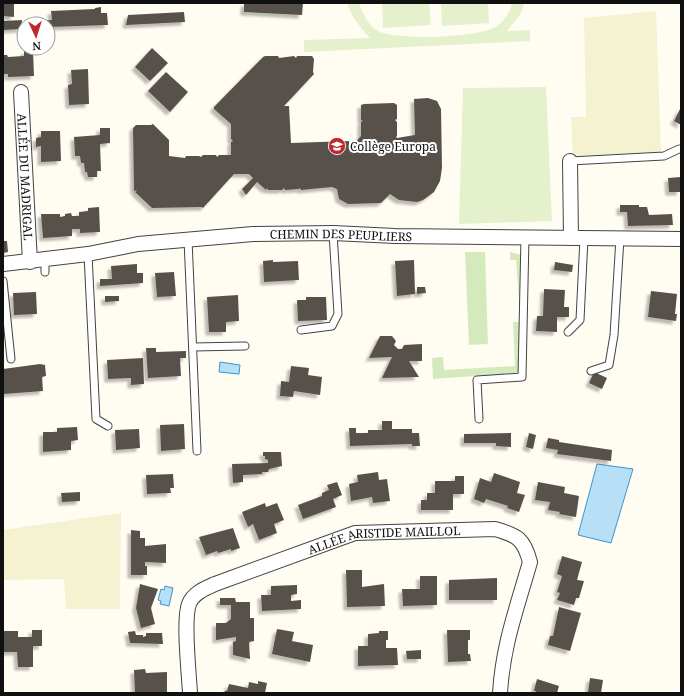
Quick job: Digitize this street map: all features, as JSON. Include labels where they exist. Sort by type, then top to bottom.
[{"type":"street","name":"ALLÉE DU MADRIGAL","points":[[20,92],[30,262]]},
{"type":"street","points":[[570,161],[577,238]]},
{"type":"street","name":"CHEMIN DES PEUPLIERS","points":[[3,264],[30,262],[45,266],[88,254],[138,244],[253,234],[333,233],[395,236],[681,239]]},
{"type":"street","name":"ALLÉE ARISTIDE MAILLOL","points":[[190,693],[187,626],[189,603],[198,592],[215,584],[355,533],[496,529],[516,535],[527,549],[530,562],[507,638],[502,665],[500,693]]},
{"type":"lane","points":[[570,161],[664,156],[679,149]]},
{"type":"lane","points":[[301,330],[332,326],[338,314],[333,233]]},
{"type":"lane","points":[[479,419],[477,380],[522,377],[526,237]]},
{"type":"lane","points":[[568,332],[580,320],[577,238]]},
{"type":"lane","points":[[591,372],[609,365],[614,335],[620,238]]},
{"type":"lane","points":[[188,239],[197,451]]},
{"type":"lane","points":[[88,254],[96,419],[108,426]]},
{"type":"lane","points":[[3,281],[11,359]]},
{"type":"lane","points":[[193,346],[245,346]]},
{"type":"shaded area","points":[[656,11],[661,152],[573,156],[571,117],[586,117],[584,18]]},
{"type":"shaded area","points":[[121,513],[120,609],[66,609],[64,579],[3,580],[3,530]]},
{"type":"green space","points":[[347,3],[359,3],[370,24],[380,32],[390,35],[421,37],[458,35],[488,30],[497,26],[507,16],[512,3],[524,3],[520,14],[507,31],[530,30],[530,41],[304,52],[304,40],[370,38],[357,22]]},
{"type":"green space","points":[[382,3],[429,3],[431,25],[383,28]]},
{"type":"green space","points":[[441,3],[488,3],[489,23],[442,26]]},
{"type":"green space","points":[[546,87],[552,221],[459,224],[463,88]]},
{"type":"green space","points":[[465,252],[485,252],[488,344],[469,345]]},
{"type":"green space","points":[[510,252],[521,255],[520,312],[516,260],[510,260]]},
{"type":"green space","points":[[513,322],[519,322],[518,373],[433,379],[432,358],[443,357],[444,370],[515,366]]},
{"type":"water","points":[[220,362],[240,365],[239,374],[219,372]]},
{"type":"water","points":[[597,464],[633,469],[611,543],[578,535]]},
{"type":"water","points":[[165,586],[173,588],[169,606],[160,604],[161,601],[158,600],[161,589],[164,590]]},
{"type":"building","points":[[3,3],[14,3],[14,17],[3,16]]},
{"type":"building","points":[[244,3],[303,3],[302,15],[244,12]]},
{"type":"building","points":[[101,7],[101,13],[107,13],[108,25],[56,27],[56,16],[52,16],[51,11]]},
{"type":"building","points":[[184,12],[185,22],[126,25],[128,15]]},
{"type":"building","points":[[16,20],[16,29],[3,30],[3,21]]},
{"type":"building","points":[[152,48],[168,63],[150,81],[135,67]]},
{"type":"building","points":[[3,55],[7,55],[8,57],[33,56],[34,76],[8,77],[8,74],[3,74]]},
{"type":"building","points":[[265,56],[278,56],[279,58],[294,56],[296,58],[297,56],[312,56],[314,59],[314,74],[284,106],[289,106],[291,143],[349,141],[349,149],[361,136],[361,122],[363,121],[361,120],[361,105],[364,104],[394,103],[397,105],[397,119],[395,120],[397,122],[396,137],[415,135],[414,99],[428,98],[437,101],[441,109],[442,168],[440,181],[434,192],[423,200],[417,202],[399,200],[390,194],[381,203],[348,204],[339,199],[337,189],[332,187],[301,190],[300,188],[285,190],[284,188],[282,190],[268,190],[267,188],[266,190],[257,182],[246,195],[242,189],[253,178],[249,174],[234,174],[203,208],[152,208],[135,192],[137,190],[134,191],[133,128],[136,125],[153,124],[169,140],[169,156],[185,158],[186,156],[201,157],[203,155],[216,155],[217,157],[219,155],[231,155],[231,142],[233,141],[231,139],[231,124],[214,109],[214,107]]},
{"type":"building","points":[[88,69],[89,104],[69,105],[68,85],[72,84],[71,70]]},
{"type":"building","points":[[166,72],[188,92],[170,112],[148,91]]},
{"type":"building","points":[[681,107],[681,125],[674,121]]},
{"type":"building","points":[[100,128],[110,128],[110,143],[100,144],[101,171],[97,171],[97,177],[88,177],[87,172],[85,172],[84,163],[81,163],[80,156],[75,156],[74,137],[100,135]]},
{"type":"building","points":[[41,131],[60,131],[61,161],[41,162],[41,146],[36,147],[36,138],[41,137]]},
{"type":"building","points":[[681,177],[680,192],[669,192],[668,178]]},
{"type":"building","points":[[620,205],[639,205],[639,207],[647,207],[649,215],[672,214],[673,225],[628,226],[627,212],[620,212]]},
{"type":"building","points":[[99,207],[100,232],[80,233],[80,229],[72,229],[72,236],[43,238],[41,214],[60,214],[60,217],[71,213],[72,216],[79,216],[79,212],[88,211],[88,208]]},
{"type":"building","points":[[3,241],[7,241],[8,252],[3,253]]},
{"type":"building","points":[[273,260],[273,262],[298,261],[299,280],[264,282],[263,261]]},
{"type":"building","points":[[414,260],[415,294],[397,296],[395,261]]},
{"type":"building","points":[[555,262],[573,265],[572,272],[554,270]]},
{"type":"building","points":[[137,264],[137,273],[143,273],[143,283],[100,286],[100,279],[112,279],[111,266]]},
{"type":"building","points":[[174,272],[176,296],[157,297],[155,273]]},
{"type":"building","points":[[417,287],[425,287],[426,293],[417,294]]},
{"type":"building","points":[[544,289],[565,290],[564,307],[569,307],[569,317],[557,317],[557,332],[536,331],[537,316],[543,316]]},
{"type":"building","points":[[651,291],[677,294],[675,314],[677,314],[676,321],[648,317]]},
{"type":"building","points":[[36,292],[37,314],[14,315],[13,293]]},
{"type":"building","points":[[238,295],[239,321],[226,322],[226,332],[209,332],[207,297]]},
{"type":"building","points":[[105,296],[119,296],[119,301],[105,302]]},
{"type":"building","points":[[306,297],[326,297],[327,320],[298,321],[297,300],[306,300]]},
{"type":"building","points":[[380,336],[392,336],[396,341],[394,345],[398,349],[402,349],[404,345],[422,344],[422,361],[409,361],[419,377],[382,378],[392,357],[369,358]]},
{"type":"building","points":[[146,348],[156,348],[156,352],[186,351],[186,358],[180,358],[181,376],[148,378]]},
{"type":"building","points":[[143,358],[144,384],[131,385],[131,378],[108,379],[107,360]]},
{"type":"building","points":[[40,364],[45,365],[46,376],[42,377],[43,391],[3,394],[3,369]]},
{"type":"building","points":[[291,366],[309,368],[308,375],[322,377],[320,395],[294,391],[293,397],[280,396],[281,381],[289,382]]},
{"type":"building","points":[[594,372],[607,378],[602,389],[589,383]]},
{"type":"building","points":[[382,421],[392,421],[392,429],[412,429],[412,433],[419,433],[420,446],[412,446],[412,444],[350,446],[349,428],[356,428],[356,433],[368,433],[368,430],[382,430]]},
{"type":"building","points":[[184,424],[185,449],[161,451],[160,425]]},
{"type":"building","points":[[77,427],[78,440],[71,441],[71,450],[43,452],[43,432],[57,432],[57,428]]},
{"type":"building","points":[[139,429],[140,448],[116,450],[115,430]]},
{"type":"building","points":[[511,433],[511,447],[496,446],[496,443],[464,443],[464,434]]},
{"type":"building","points":[[529,433],[536,435],[533,449],[526,447]]},
{"type":"building","points":[[548,438],[559,440],[559,442],[612,450],[611,461],[557,454],[558,450],[546,448]]},
{"type":"building","points":[[263,452],[281,452],[282,466],[269,469],[268,472],[262,472],[262,474],[243,475],[243,482],[233,483],[232,464],[268,463],[268,460],[265,459],[265,456],[263,456]]},
{"type":"building","points":[[378,472],[379,480],[387,479],[390,501],[373,503],[372,497],[351,501],[349,484],[358,482],[357,475]]},
{"type":"building","points":[[494,473],[520,482],[517,493],[525,495],[519,512],[507,508],[508,506],[486,499],[484,503],[474,499],[480,478],[491,482]]},
{"type":"building","points":[[173,474],[174,488],[170,488],[171,493],[147,494],[146,475]]},
{"type":"building","points":[[455,476],[464,476],[464,494],[453,494],[453,510],[421,510],[421,500],[427,500],[427,493],[435,493],[435,481],[455,481]]},
{"type":"building","points":[[337,482],[342,495],[333,499],[336,507],[303,519],[298,505],[322,496],[322,493],[329,490],[327,485]]},
{"type":"building","points":[[538,482],[565,487],[564,493],[579,496],[576,517],[559,514],[560,512],[548,510],[550,502],[535,500]]},
{"type":"building","points":[[80,492],[80,501],[62,502],[61,493]]},
{"type":"building","points":[[265,503],[266,507],[277,503],[284,520],[274,524],[277,533],[259,540],[253,524],[248,527],[242,512]]},
{"type":"building","points":[[233,528],[240,548],[218,553],[217,551],[206,555],[199,537]]},
{"type":"building","points":[[131,530],[140,531],[140,538],[145,538],[145,546],[166,544],[166,563],[145,562],[145,566],[147,566],[147,575],[131,575]]},
{"type":"building","points":[[562,556],[582,562],[577,580],[584,581],[579,598],[576,598],[574,605],[557,600],[560,593],[557,592],[562,576],[557,574]]},
{"type":"building","points":[[346,570],[362,570],[362,587],[384,584],[385,606],[347,607]]},
{"type":"building","points":[[420,576],[437,576],[437,605],[403,606],[402,589],[420,589]]},
{"type":"building","points":[[497,578],[497,600],[449,600],[449,580]]},
{"type":"building","points":[[140,584],[158,589],[151,608],[155,624],[141,628],[136,608]]},
{"type":"building","points":[[297,585],[297,594],[291,595],[291,601],[301,600],[301,609],[262,611],[261,595],[271,595],[271,586]]},
{"type":"building","points":[[220,598],[235,598],[236,602],[250,602],[250,618],[254,618],[254,641],[249,642],[250,659],[233,655],[233,642],[236,641],[236,637],[216,640],[216,623],[226,623],[231,619],[231,605],[220,605]]},
{"type":"building","points":[[559,607],[581,613],[570,651],[548,645],[550,636],[553,636]]},
{"type":"building","points":[[277,629],[294,632],[292,641],[313,645],[310,662],[272,654]]},
{"type":"building","points":[[32,630],[42,630],[42,646],[33,646],[33,667],[18,667],[17,652],[3,652],[3,631],[18,631],[18,637],[32,637]]},
{"type":"building","points":[[447,630],[470,630],[468,654],[470,654],[471,661],[448,662]]},
{"type":"building","points":[[135,631],[136,635],[143,635],[143,637],[146,636],[146,633],[162,633],[163,644],[130,643],[128,632]]},
{"type":"building","points":[[379,631],[388,631],[386,648],[397,648],[398,665],[358,666],[358,646],[368,646],[368,634],[379,633]]},
{"type":"building","points":[[421,650],[421,659],[407,659],[406,651]]},
{"type":"building","points":[[145,669],[146,673],[167,672],[167,693],[135,693],[134,670]]},
{"type":"building","points":[[590,678],[603,680],[601,693],[588,693]]},
{"type":"building","points":[[537,679],[559,686],[557,693],[536,693],[536,691],[534,691]]},
{"type":"building","points":[[258,681],[267,683],[265,693],[224,693],[227,691],[229,684],[248,688],[249,682],[258,684]]},
{"type":"place","name":"Collège Europa","points":[[337,146]]}]
